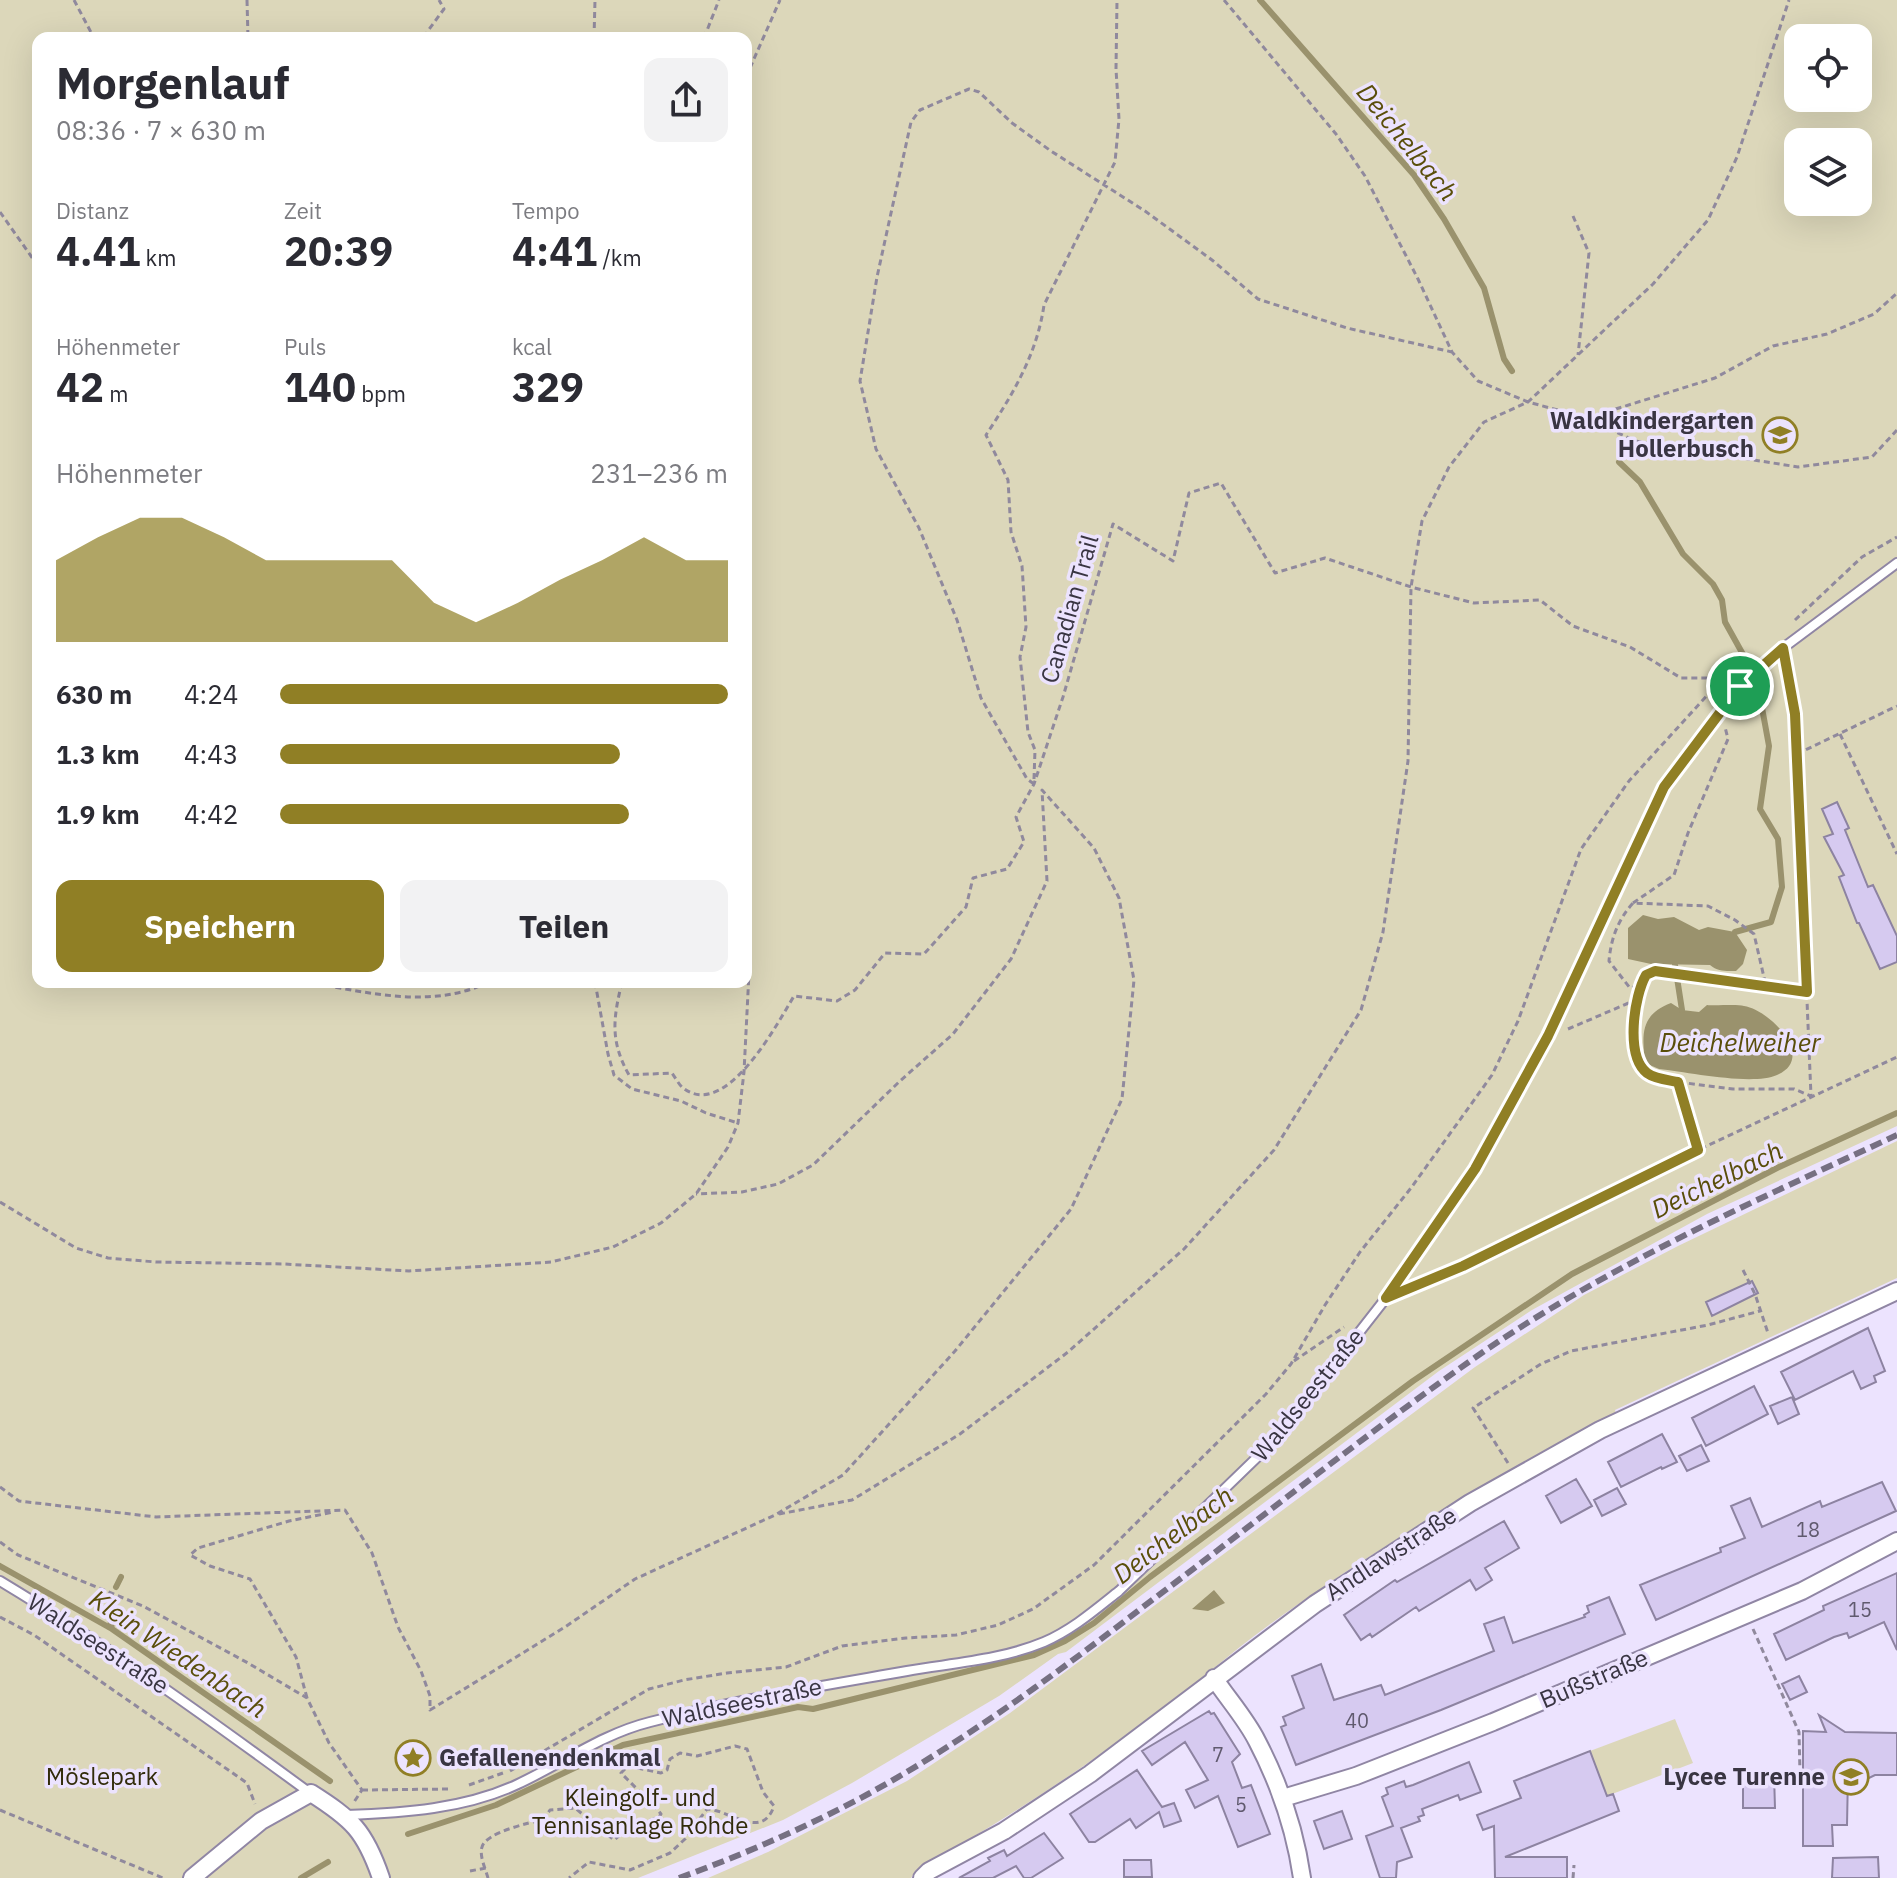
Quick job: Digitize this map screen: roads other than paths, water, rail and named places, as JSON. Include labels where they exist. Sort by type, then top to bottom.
[{"type":"street","name":"Andlawstraße","points":[[922,1878],[929,1871],[1004,1831],[1090,1774],[1315,1604],[1389,1554],[1516,1477],[1600,1430],[1897,1291]]},
{"type":"street","name":"Bußstraße","points":[[1283,1798],[1356,1776],[1479,1727],[1802,1591],[1897,1541]]},
{"type":"street","points":[[1214,1678],[1256,1739],[1283,1798],[1293,1826],[1302,1878]]},
{"type":"street","name":"Waldseestraße","points":[[311,1793],[345,1815]]},
{"type":"street","points":[[192,1878],[261,1821],[311,1793]]},
{"type":"street","points":[[345,1815],[364,1837],[381,1878]]},
{"type":"lane","name":"Waldseestraße","points":[[345,1815],[387,1813],[468,1802],[517,1785],[604,1738],[649,1722],[828,1684],[989,1658],[1042,1643],[1063,1633],[1119,1591],[1275,1440],[1386,1298],[1475,1169],[1548,1036],[1664,787],[1721,709],[1740,686],[1783,648],[1897,563]]},
{"type":"lane","name":"Waldseestraße","points":[[0,1581],[68,1622],[311,1793]]},
{"type":"water","name":"Deichelweiher","points":[[1643,915],[1658,919],[1674,917],[1699,930],[1708,927],[1735,932],[1747,950],[1743,964],[1736,971],[1725,971],[1710,965],[1651,964],[1628,959],[1628,928]]},
{"type":"water","name":"Deichelweiher","points":[[1671,1003],[1682,1010],[1699,1012],[1707,1005],[1741,1005],[1755,1009],[1785,1036],[1791,1047],[1792,1058],[1788,1067],[1766,1078],[1736,1079],[1659,1069],[1645,1063],[1643,1043],[1648,1020],[1653,1013]]},
{"type":"water","points":[[1214,1590],[1225,1603],[1208,1611],[1192,1609]]},
{"type":"waterway","name":"Deichelbach","points":[[1260,0],[1414,175],[1444,219],[1484,288],[1504,359],[1512,371]]},
{"type":"waterway","name":"Deichelbach","points":[[1619,462],[1640,482],[1683,554],[1713,584],[1722,600],[1725,622],[1745,658]]},
{"type":"waterway","name":"Deichelbach","points":[[1735,932],[1771,922],[1782,887],[1778,839],[1760,809],[1769,746],[1758,686]]},
{"type":"waterway","name":"Deichelbach","points":[[1675,965],[1682,1010]]},
{"type":"waterway","name":"Deichelbach","points":[[408,1834],[496,1805],[623,1745],[798,1707],[813,1709],[1034,1655],[1065,1641],[1094,1623],[1150,1577],[1413,1381],[1572,1274],[1777,1168],[1897,1113]]},
{"type":"waterway","name":"Klein Wiedenbach","points":[[0,1566],[112,1629],[330,1781]]},
{"type":"waterway","points":[[116,1587],[121,1577]]},
{"type":"waterway","points":[[109,1613],[112,1629]]},
{"type":"waterway","points":[[301,1878],[328,1862]]},
{"type":"railway","points":[[679,1878],[776,1839],[847,1805],[976,1729],[1077,1657],[1397,1414],[1532,1320],[1686,1235],[1897,1135]]},
{"type":"place","name":"Waldkindergarten Hollerbusch","points":[[1780,435]]},
{"type":"place","name":"Gefallenendenkmal","points":[[413,1758]]},
{"type":"place","name":"Lycee Turenne","points":[[1851,1777]]},
{"type":"park label","name":"Möslepark","points":[[102,1777]]},
{"type":"park label","name":"Kleingolf- und Tennisanlage Rohde","points":[[640,1812]]}]
